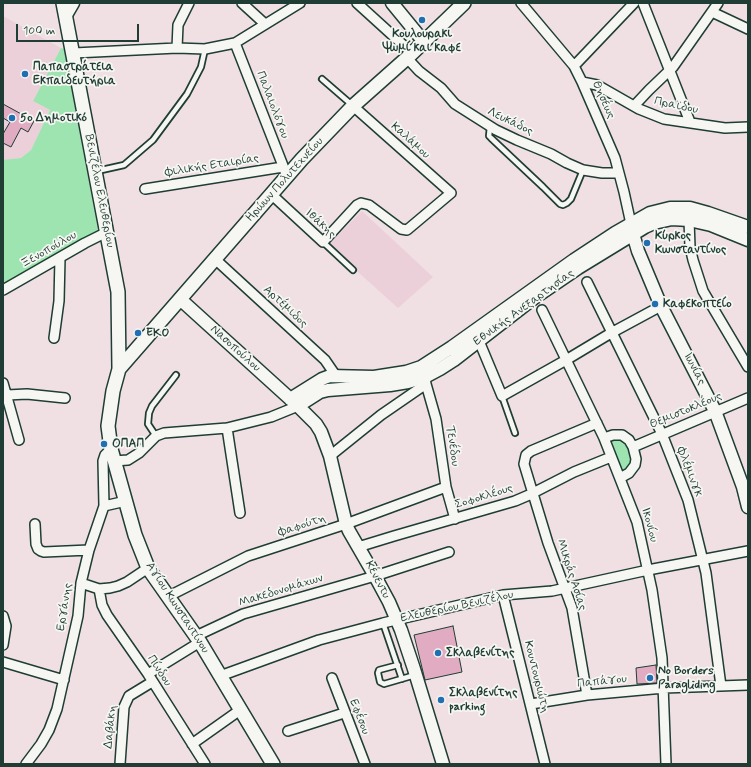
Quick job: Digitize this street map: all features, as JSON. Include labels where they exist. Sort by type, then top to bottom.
[{"type":"main road","name":"Ηρώων Πολυτεχνείου","points":[[119,369],[271,194],[285,171],[464,3]]},
{"type":"main road","name":"Βενιζέλου Ελευθερίου","points":[[65,9],[118,292],[119,369]]},
{"type":"main road","name":"Αγίου Κωνσταντίνου","points":[[119,369],[113,391],[108,426],[112,455],[138,543],[148,568],[198,639],[273,764]]},
{"type":"street","points":[[65,9],[73,3]]},
{"type":"street","points":[[177,48],[178,25],[189,3]]},
{"type":"street","points":[[242,3],[265,24]]},
{"type":"street","points":[[74,53],[177,48],[206,49],[235,43],[300,3]]},
{"type":"street","name":"Λευκάδος","points":[[357,3],[409,56],[420,71],[441,88],[455,104],[490,127],[583,170],[602,173],[619,173]]},
{"type":"street","points":[[392,3],[424,42]]},
{"type":"street","name":"Θησέως","points":[[521,3],[574,66],[582,82],[612,151],[619,173],[632,229]]},
{"type":"street","points":[[574,66],[634,3]]},
{"type":"street","points":[[643,3],[690,122]]},
{"type":"street","points":[[634,106],[652,86],[670,71],[718,3]]},
{"type":"street","points":[[712,12],[748,29]]},
{"type":"street","name":"Παλαιολόγου","points":[[235,43],[285,171]]},
{"type":"street","name":"Πραϊδου","points":[[582,82],[597,85],[647,113],[664,119],[725,128],[748,127]]},
{"type":"street","name":"Καλάμου","points":[[323,242],[357,205],[361,203],[369,204],[401,229],[407,230],[451,193],[353,106]]},
{"type":"street","name":"Φιλικής Εταιρίας","points":[[145,190],[285,171]]},
{"type":"street","name":"Ιθάκης","points":[[271,194],[323,242]]},
{"type":"street","points":[[112,455],[128,460],[139,453],[156,436],[164,433],[227,428],[271,417],[280,413],[322,379],[336,376],[374,377],[406,372],[421,367],[452,347],[574,260],[632,229],[642,217],[657,211],[682,207],[708,212],[748,227]]},
{"type":"street","name":"Εθνικής Ανεξαρτησίας","points":[[294,402],[328,390],[425,381],[534,298],[632,229],[645,227],[654,223],[672,219],[689,220],[711,225],[748,240]]},
{"type":"street","points":[[689,220],[690,246],[703,291],[748,367]]},
{"type":"street","name":"Ιωνίας","points":[[632,229],[645,270],[661,306],[715,411],[738,474],[748,507]]},
{"type":"street","name":"Ξενοπούλου","points":[[3,290],[107,232]]},
{"type":"street","points":[[54,338],[59,301],[60,258]]},
{"type":"street","name":"Αρτέμιδος","points":[[215,259],[325,360],[336,376]]},
{"type":"street","name":"Φλέμινγκ","points":[[587,282],[662,434],[688,500],[704,559],[712,608],[721,686]]},
{"type":"street","name":"Νασοπούλου","points":[[180,299],[294,402]]},
{"type":"street","points":[[479,341],[502,396],[566,360],[611,332],[661,306]]},
{"type":"street","name":"Ικονίου","points":[[542,310],[604,438],[637,522],[648,570],[659,634],[664,688],[666,764]]},
{"type":"street","points":[[330,456],[425,381]]},
{"type":"street","name":"Τενέδου","points":[[425,381],[436,419],[446,487],[455,519]]},
{"type":"street","points":[[3,383],[19,440]]},
{"type":"street","points":[[7,396],[27,394],[65,398]]},
{"type":"street","name":"Θεμιστοκλέους","points":[[633,447],[748,398]]},
{"type":"street","name":"Κένεντυ","points":[[294,402],[316,424],[321,432],[330,456],[346,524],[375,576],[396,620],[416,675],[442,764]]},
{"type":"street","name":"Μικράς Ασίας","points":[[587,695],[572,608],[548,543],[524,464],[526,455],[531,451],[597,423]]},
{"type":"street","points":[[227,428],[240,513]]},
{"type":"street","points":[[604,438],[612,435],[622,435],[629,440],[633,447],[636,459],[635,465],[629,472],[620,478]]},
{"type":"street","name":"Εργάνης","points":[[26,764],[41,744],[49,730],[57,709],[78,616],[81,583],[89,550],[104,506],[103,461],[106,455],[112,455]]},
{"type":"street","name":"Σοφοκλέους","points":[[358,547],[516,501],[555,481],[611,457]]},
{"type":"street","name":"Φαφούτη","points":[[169,596],[248,556],[346,524],[446,487]]},
{"type":"street","points":[[104,506],[126,501]]},
{"type":"street","points":[[34,524],[36,544],[38,549],[41,551],[89,550]]},
{"type":"street","name":"Ελευθερίου Βενιζέλου","points":[[220,676],[319,640],[383,623],[503,595],[552,591],[648,570],[748,551]]},
{"type":"street","name":"Μακεδονομάχων","points":[[150,678],[198,639],[243,614],[375,576],[449,552]]},
{"type":"street","points":[[81,583],[100,589],[118,586],[148,568]]},
{"type":"street","name":"Πίνδου","points":[[100,589],[104,610],[205,764]]},
{"type":"street","name":"Κουντουριώτη","points":[[503,595],[545,764]]},
{"type":"street","points":[[3,616],[6,626],[3,645]]},
{"type":"street","points":[[3,662],[64,680]]},
{"type":"street","name":"Δαβάκη","points":[[120,764],[124,706],[129,696],[150,678]]},
{"type":"street","name":"Εφέσου","points":[[332,678],[344,713],[365,764]]},
{"type":"street","name":"Παπάγου","points":[[531,704],[587,695],[664,688],[748,685]]},
{"type":"street","points":[[192,744],[240,710]]},
{"type":"street","points":[[288,731],[344,713]]},
{"type":"lane","points":[[96,172],[124,165],[153,140],[187,94],[201,67],[206,49]]},
{"type":"lane","points":[[322,79],[353,106]]},
{"type":"lane","points":[[490,127],[489,134],[491,138],[560,204],[563,205],[571,199],[583,170]]},
{"type":"lane","name":"Ιθάκης","points":[[323,242],[353,270]]},
{"type":"lane","points":[[156,436],[148,424],[149,413],[152,406],[176,375]]},
{"type":"lane","points":[[502,396],[515,433]]},
{"type":"lane","points":[[383,623],[402,679]]},
{"type":"lane","points":[[398,665],[379,670],[378,673],[380,682],[384,684],[416,675]]},
{"type":"shaded area","name":"Παπαστράτεια Εκπαιδευτήρια","points":[[3,16],[61,48],[33,101],[50,110],[31,150],[21,158],[4,161]]},
{"type":"shaded area","points":[[362,211],[433,277],[398,308],[328,245]]},
{"type":"green space","points":[[61,48],[64,49],[98,230],[97,235],[3,285],[3,160],[21,158],[31,150],[50,110],[33,101]]},
{"type":"green space","points":[[613,437],[622,440],[628,449],[631,461],[630,467],[622,473],[609,440]]},
{"type":"building","points":[[3,104],[34,121],[28,132],[21,128],[11,147],[3,143],[3,134],[10,122],[3,118]]},
{"type":"building","name":"Σκλαβενίτης","points":[[453,626],[462,672],[425,680],[414,635]]},
{"type":"building","points":[[656,665],[657,683],[637,684],[636,668]]},
{"type":"place","name":"Κουλουρακι Ψωμί και καφε","points":[[422,20]]},
{"type":"place","name":"Παπαστράτεια Εκπαιδευτήρια","points":[[25,74]]},
{"type":"place","name":"5ο Δημοτικό","points":[[12,118]]},
{"type":"place","name":"Κύρκος Κωνσταντίνος","points":[[647,243]]},
{"type":"place","name":"Καφεκοπτείο","points":[[655,304]]},
{"type":"place","name":"EKO","points":[[138,333]]},
{"type":"place","name":"ΟΠΑΠ","points":[[104,444]]},
{"type":"place","name":"Σκλαβενίτης","points":[[438,653]]},
{"type":"place","name":"No Borders Paragliding","points":[[650,678]]},
{"type":"place","name":"Σκλαβενίτης parking","points":[[441,700]]}]
